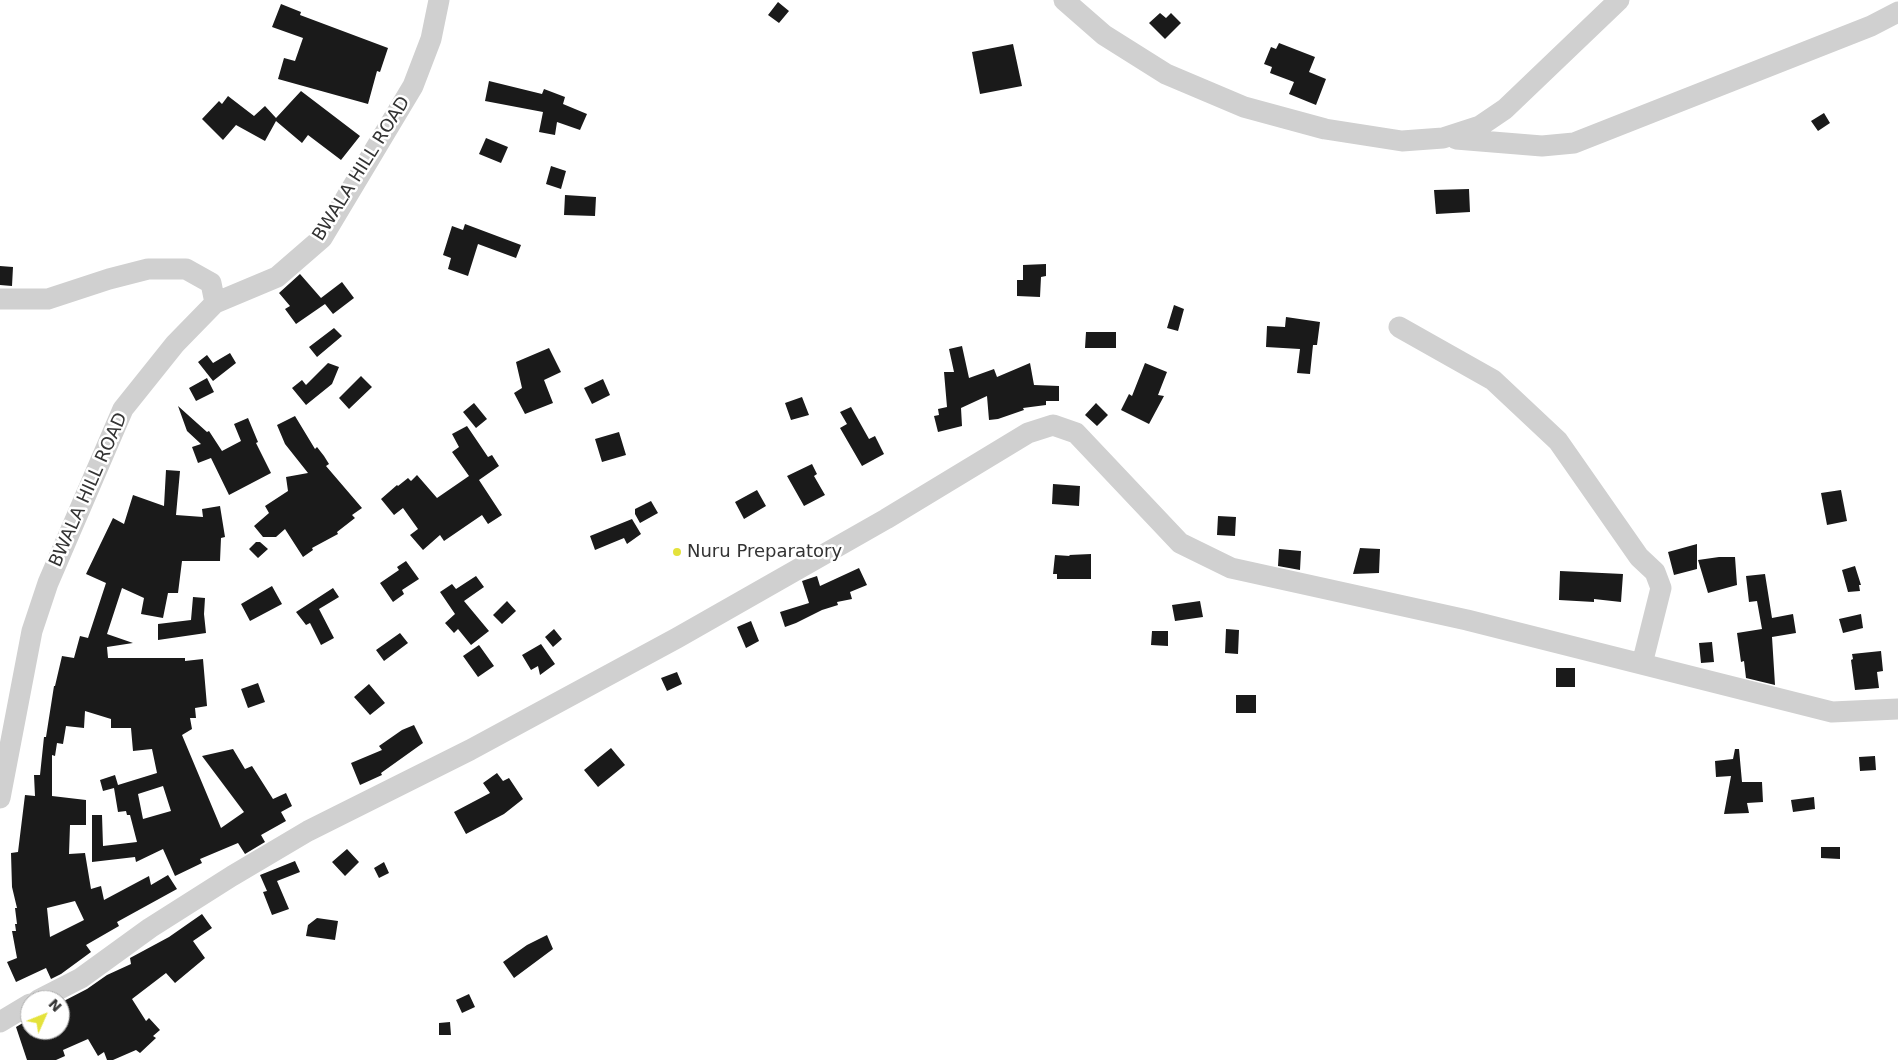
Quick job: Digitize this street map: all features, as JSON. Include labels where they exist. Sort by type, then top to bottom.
[{"type":"street","name":"BWALA HILL ROAD","points":[[0,798],[32,631],[48,582],[84,495],[123,409],[175,344],[215,303],[277,277],[322,238],[413,86],[431,39],[440,0]]},
{"type":"street","points":[[1064,0],[1104,36],[1166,74],[1244,107],[1334,130],[1402,140],[1443,138],[1542,146],[1574,143],[1871,26],[1898,12]]},
{"type":"street","points":[[1443,138],[1480,126],[1505,109],[1619,0]]},
{"type":"street","points":[[0,299],[48,299],[108,279],[148,269],[186,270],[211,283],[215,303]]},
{"type":"street","points":[[1399,327],[1493,380],[1558,440],[1639,557],[1655,572],[1661,588],[1642,664]]},
{"type":"street","points":[[58,990],[81,978],[150,928],[308,831],[470,750],[668,643],[886,518],[1028,433],[1053,425],[1076,433],[1180,543],[1231,568],[1467,620],[1832,712],[1898,710]]},
{"type":"street","points":[[0,1022],[20,1010]]},
{"type":"building","points":[[778,2],[789,11],[779,23],[768,15]]},
{"type":"building","points":[[281,4],[301,12],[300,15],[388,48],[380,72],[377,71],[368,104],[278,79],[284,58],[295,61],[303,38],[272,27]]},
{"type":"building","points":[[1160,13],[1166,18],[1171,13],[1181,23],[1165,39],[1149,23]]},
{"type":"building","points":[[1279,43],[1315,57],[1309,72],[1326,79],[1316,105],[1289,94],[1294,82],[1270,73],[1272,67],[1264,64],[1271,47],[1276,49]]},
{"type":"building","points":[[1013,44],[1022,86],[980,94],[972,52]]},
{"type":"building","points":[[489,81],[542,94],[544,89],[565,97],[563,104],[587,114],[580,130],[557,122],[555,135],[539,132],[543,112],[485,101]]},
{"type":"building","points":[[301,91],[360,136],[341,160],[308,135],[302,143],[276,121],[265,141],[236,125],[223,140],[202,119],[219,101],[222,104],[228,96],[254,116],[265,106],[276,118]]},
{"type":"building","points":[[1824,113],[1830,123],[1818,131],[1811,121]]},
{"type":"building","points":[[486,138],[508,147],[501,163],[479,154]]},
{"type":"building","points":[[551,166],[566,171],[561,189],[546,184]]},
{"type":"building","points":[[1469,189],[1470,212],[1436,214],[1434,190]]},
{"type":"building","points":[[565,195],[596,197],[595,216],[564,215]]},
{"type":"building","points":[[465,224],[521,245],[516,258],[478,244],[468,276],[448,269],[451,258],[443,255],[452,226],[463,230]]},
{"type":"building","points":[[1046,264],[1046,276],[1041,277],[1040,297],[1017,296],[1017,280],[1023,280],[1023,265]]},
{"type":"building","points":[[0,266],[13,267],[12,286],[0,285]]},
{"type":"building","points":[[300,274],[321,298],[342,282],[354,298],[333,314],[325,304],[296,324],[285,309],[290,306],[279,293]]},
{"type":"building","points":[[1174,305],[1184,309],[1178,331],[1167,328]]},
{"type":"building","points":[[1286,317],[1320,322],[1317,345],[1313,345],[1310,374],[1297,373],[1300,349],[1266,347],[1267,326],[1285,327]]},
{"type":"building","points":[[334,328],[342,336],[317,357],[309,347]]},
{"type":"building","points":[[1086,332],[1116,332],[1116,348],[1085,348]]},
{"type":"building","points":[[962,346],[969,378],[994,369],[997,377],[1030,363],[1034,385],[1059,386],[1059,401],[1046,401],[1046,405],[1023,408],[1024,410],[998,419],[989,420],[987,396],[961,408],[962,426],[938,432],[934,416],[939,415],[938,409],[947,407],[944,372],[954,372],[949,349]]},
{"type":"building","points":[[549,348],[561,372],[544,380],[553,403],[525,414],[514,393],[522,388],[516,362]]},
{"type":"building","points":[[230,353],[236,363],[213,381],[198,362],[207,355],[213,363]]},
{"type":"building","points":[[328,363],[339,367],[332,384],[306,405],[292,388],[302,380],[306,385]]},
{"type":"building","points":[[1145,363],[1167,372],[1158,395],[1164,396],[1149,424],[1121,410],[1129,394],[1132,396]]},
{"type":"building","points":[[361,376],[372,387],[349,409],[339,398]]},
{"type":"building","points":[[207,378],[214,392],[196,401],[189,388]]},
{"type":"building","points":[[603,379],[610,395],[592,404],[584,388]]},
{"type":"building","points":[[802,397],[809,415],[791,420],[785,403]]},
{"type":"building","points":[[474,403],[487,419],[476,428],[463,412]]},
{"type":"building","points":[[1096,403],[1108,415],[1097,426],[1085,415]]},
{"type":"building","points":[[178,406],[207,432],[209,431],[222,451],[241,441],[234,424],[248,418],[258,442],[256,443],[271,473],[229,495],[211,458],[198,463],[192,447],[201,444],[187,431]]},
{"type":"building","points":[[851,407],[869,439],[875,436],[884,454],[862,466],[840,428],[847,424],[840,412]]},
{"type":"building","points":[[295,416],[315,449],[317,447],[329,464],[326,466],[362,508],[352,515],[355,518],[337,532],[338,534],[312,548],[313,550],[303,557],[285,529],[276,537],[263,537],[254,526],[269,513],[265,506],[288,491],[286,477],[308,473],[285,444],[277,425]]},
{"type":"building","points":[[467,426],[488,457],[492,455],[499,466],[479,480],[502,515],[488,524],[482,515],[444,541],[440,535],[423,550],[410,535],[418,529],[403,508],[394,515],[381,499],[397,485],[408,478],[411,481],[417,475],[437,498],[469,476],[452,452],[459,447],[452,434]]},
{"type":"building","points":[[619,432],[626,455],[602,462],[595,439]]},
{"type":"building","points":[[812,464],[817,474],[814,476],[825,495],[804,506],[787,476]]},
{"type":"building","points":[[166,470],[180,471],[176,515],[203,517],[202,509],[220,506],[225,537],[221,538],[220,561],[182,561],[178,593],[168,593],[163,618],[141,614],[144,598],[122,588],[107,634],[133,643],[107,647],[108,658],[185,658],[185,661],[203,659],[207,706],[195,708],[196,718],[190,718],[192,729],[182,735],[221,828],[244,812],[202,756],[233,749],[245,769],[252,766],[273,799],[286,793],[292,806],[281,812],[286,821],[261,835],[265,842],[245,854],[238,843],[200,859],[202,863],[175,876],[163,849],[136,862],[135,857],[92,862],[92,815],[102,815],[103,846],[137,842],[130,815],[127,815],[126,811],[118,812],[114,788],[103,791],[100,780],[115,775],[118,785],[157,773],[152,749],[133,751],[131,728],[111,728],[111,719],[85,711],[84,728],[66,726],[63,744],[57,743],[55,756],[52,755],[52,796],[86,800],[86,825],[70,825],[69,854],[85,853],[91,889],[101,886],[104,900],[149,876],[151,885],[168,875],[177,889],[117,922],[119,926],[86,945],[91,952],[61,974],[51,979],[46,968],[16,982],[7,962],[17,958],[12,931],[16,931],[15,908],[17,908],[12,887],[11,853],[18,852],[25,795],[35,796],[34,775],[40,775],[44,737],[46,737],[54,686],[62,656],[74,658],[80,636],[88,638],[106,583],[86,574],[113,518],[124,524],[133,495],[164,506]],"holes":[[[163,786],[171,811],[143,819],[138,794]],[[75,901],[84,920],[50,937],[47,908]]]},
{"type":"building","points":[[1053,484],[1080,486],[1079,506],[1052,504]]},
{"type":"building","points":[[757,490],[766,506],[744,519],[735,502]]},
{"type":"building","points":[[1841,490],[1847,521],[1827,525],[1821,493]]},
{"type":"building","points":[[651,501],[658,513],[640,523],[635,514],[635,509]]},
{"type":"building","points":[[1218,516],[1236,517],[1235,536],[1217,535]]},
{"type":"building","points":[[632,519],[641,534],[627,544],[624,538],[595,550],[590,536]]},
{"type":"building","points":[[256,542],[260,542],[268,549],[258,558],[249,549]]},
{"type":"building","points":[[1697,544],[1697,569],[1674,575],[1668,552]]},
{"type":"building","points":[[1360,548],[1380,549],[1379,573],[1353,574]]},
{"type":"building","points":[[1279,549],[1301,551],[1300,570],[1278,566]]},
{"type":"building","points":[[1091,554],[1091,579],[1057,579],[1057,574],[1053,574],[1055,555]]},
{"type":"building","points":[[1735,557],[1737,585],[1708,593],[1698,560]]},
{"type":"building","points":[[406,561],[419,579],[402,590],[404,594],[393,602],[380,583],[399,570],[397,567]]},
{"type":"building","points":[[1855,566],[1861,585],[1859,585],[1860,591],[1848,592],[1842,570]]},
{"type":"building","points":[[859,568],[867,585],[850,592],[852,599],[837,602],[838,605],[822,610],[785,627],[780,612],[809,603],[802,581],[817,576],[820,586]]},
{"type":"building","points":[[1560,571],[1623,574],[1621,602],[1594,599],[1594,602],[1559,600]]},
{"type":"building","points":[[1765,574],[1772,618],[1793,614],[1796,633],[1772,637],[1775,685],[1746,678],[1744,661],[1741,662],[1737,633],[1762,629],[1757,601],[1749,602],[1746,576]]},
{"type":"building","points":[[476,576],[484,587],[464,601],[489,631],[471,645],[458,629],[454,633],[445,623],[455,614],[440,592],[452,584],[456,589]]},
{"type":"building","points":[[272,586],[282,604],[250,621],[241,604]]},
{"type":"building","points":[[333,588],[339,597],[319,609],[334,638],[321,645],[310,623],[306,625],[296,612]]},
{"type":"building","points":[[193,597],[205,598],[206,633],[158,640],[158,624],[191,620]]},
{"type":"building","points":[[507,601],[516,611],[502,624],[493,615]]},
{"type":"building","points":[[1200,601],[1203,617],[1175,621],[1172,605]]},
{"type":"building","points":[[1861,614],[1863,628],[1843,633],[1839,619]]},
{"type":"building","points":[[751,621],[759,641],[746,648],[737,627]]},
{"type":"building","points":[[554,629],[562,639],[553,647],[545,637]]},
{"type":"building","points":[[1226,629],[1239,630],[1238,654],[1225,653]]},
{"type":"building","points":[[1152,631],[1168,631],[1168,646],[1151,645]]},
{"type":"building","points":[[400,633],[408,643],[384,661],[376,650]]},
{"type":"building","points":[[1712,642],[1714,662],[1701,663],[1699,643]]},
{"type":"building","points":[[541,644],[555,664],[540,675],[538,666],[531,670],[522,655]]},
{"type":"building","points":[[479,645],[494,666],[478,677],[463,656]]},
{"type":"building","points":[[1881,651],[1883,671],[1877,672],[1879,688],[1855,690],[1852,654]]},
{"type":"building","points":[[1556,668],[1575,668],[1575,687],[1556,687]]},
{"type":"building","points":[[677,672],[682,684],[667,691],[661,678]]},
{"type":"building","points":[[258,683],[265,702],[248,708],[241,689]]},
{"type":"building","points":[[369,684],[385,703],[370,715],[354,697]]},
{"type":"building","points":[[1236,695],[1256,695],[1256,713],[1236,713]]},
{"type":"building","points":[[414,725],[423,743],[381,773],[382,775],[360,785],[351,763],[382,750],[379,746],[402,730]]},
{"type":"building","points":[[611,748],[625,765],[598,787],[584,770]]},
{"type":"building","points":[[1735,749],[1739,749],[1742,782],[1762,782],[1763,802],[1747,803],[1749,813],[1724,814],[1731,776],[1716,777],[1715,761],[1733,759]]},
{"type":"building","points":[[1875,756],[1876,770],[1860,771],[1859,757]]},
{"type":"building","points":[[497,773],[503,781],[509,778],[523,799],[504,814],[466,834],[454,812],[490,793],[483,783]]},
{"type":"building","points":[[1814,797],[1815,809],[1793,812],[1791,800]]},
{"type":"building","points":[[1821,847],[1840,847],[1840,859],[1821,858]]},
{"type":"building","points":[[347,849],[359,862],[345,876],[332,862]]},
{"type":"building","points":[[295,861],[300,872],[277,881],[289,909],[272,915],[263,892],[267,891],[260,875]]},
{"type":"building","points":[[384,862],[389,873],[379,878],[374,868]]},
{"type":"building","points":[[202,914],[212,928],[193,941],[205,958],[175,983],[166,973],[132,999],[146,1021],[149,1018],[160,1030],[153,1036],[156,1038],[140,1053],[136,1050],[113,1060],[107,1060],[104,1052],[98,1056],[88,1039],[63,1050],[65,1056],[56,1060],[27,1060],[20,1040],[70,1040],[70,998],[107,975],[131,964],[130,958],[169,937]]},
{"type":"building","points":[[317,918],[338,921],[335,940],[306,936],[308,925]]},
{"type":"building","points":[[547,935],[553,949],[514,978],[503,962],[527,945]]},
{"type":"building","points":[[469,994],[475,1007],[462,1013],[456,1000]]},
{"type":"building","points":[[450,1022],[451,1035],[439,1035],[439,1023]]},
{"type":"building","points":[[20,1025],[20,1039],[16,1027]]},
{"type":"place","name":"Nuru Preparatory","points":[[677,552]]}]
